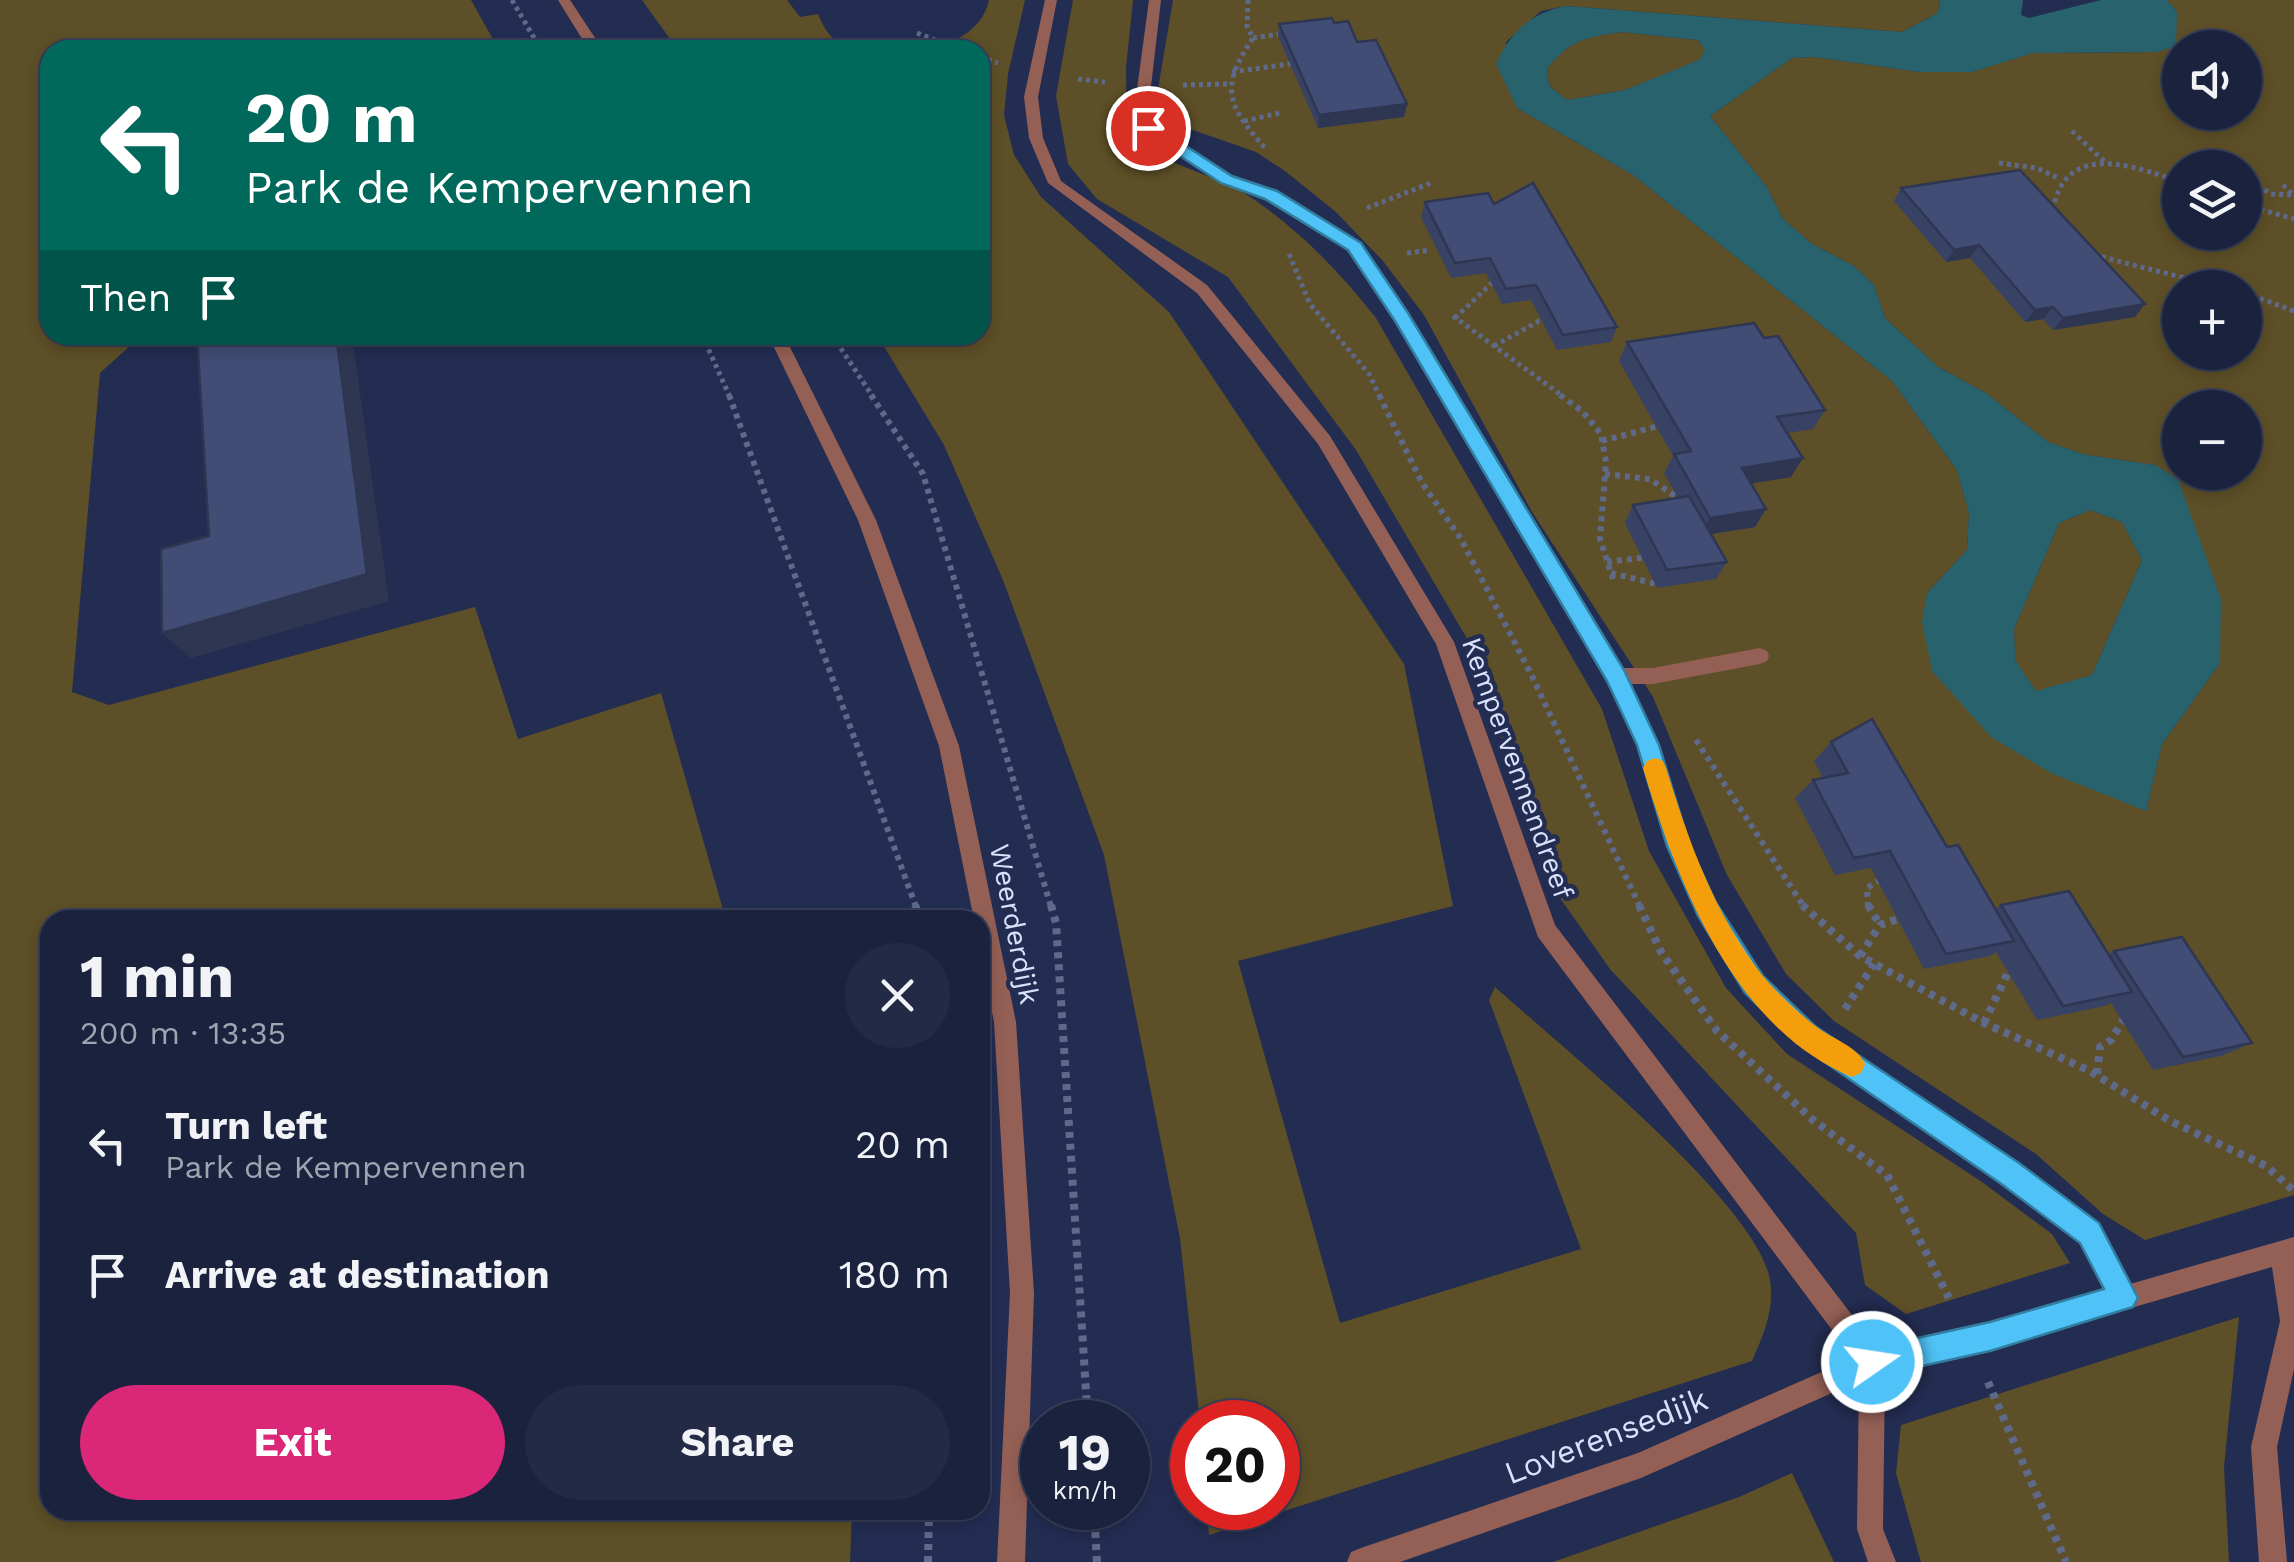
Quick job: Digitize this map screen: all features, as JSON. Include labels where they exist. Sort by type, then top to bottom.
[{"type":"street","points":[[564,0],[590,40]]},
{"type":"street","name":"Kempervennendreef","points":[[1051,0],[1031,97],[1036,138],[1055,183],[1202,289],[1324,440],[1446,642],[1546,930],[1872,1362]]},
{"type":"street","points":[[1155,0],[1142,104],[1148,128],[1226,180],[1271,195],[1354,246],[1402,318],[1616,676],[1648,745],[1678,846],[1706,908],[1754,984],[1806,1035],[2010,1173],[2090,1233],[2124,1298]]},
{"type":"street","name":"Weerderdijk","points":[[781,345],[867,520],[949,746],[982,910]]},
{"type":"street","points":[[1616,676],[1653,676],[1760,656]]},
{"type":"street","name":"Weerderdijk","points":[[990,952],[1004,1022],[1022,1293],[1011,1562]]},
{"type":"street","points":[[2273,1562],[2264,1447],[2292,1321],[2288,1251]]},
{"type":"street","name":"Loverensedijk","points":[[1361,1562],[1641,1465],[1872,1362],[1970,1340],[2288,1251]]},
{"type":"street","points":[[1872,1362],[1870,1529],[1882,1562]]},
{"type":"path","points":[[512,0],[535,40]]},
{"type":"path","points":[[917,33],[935,40]]},
{"type":"path","points":[[1253,38],[1286,33]]},
{"type":"path","points":[[1232,72],[1302,62]]},
{"type":"path","points":[[1244,121],[1280,113]]},
{"type":"path","points":[[2072,131],[2106,163]]},
{"type":"path","points":[[2054,216],[2060,180],[2076,166],[2106,163],[2162,177]]},
{"type":"path","points":[[1999,164],[2037,168],[2060,180]]},
{"type":"path","points":[[1364,210],[1430,183]]},
{"type":"path","points":[[2283,186],[2294,195]]},
{"type":"path","points":[[2262,188],[2271,194],[2294,195]]},
{"type":"path","points":[[1271,195],[1295,273],[1310,304],[1369,374],[1422,483],[1461,539],[1532,674],[1661,952],[1717,1031],[1812,1120],[1887,1175],[1970,1340],[2066,1562]]},
{"type":"path","points":[[2262,210],[2294,219]]},
{"type":"path","points":[[2090,254],[2162,272]]},
{"type":"path","points":[[2098,272],[2104,258]]},
{"type":"path","points":[[1455,318],[1495,280]]},
{"type":"path","points":[[2262,299],[2294,311]]},
{"type":"path","points":[[1494,346],[1539,321],[1556,320]]},
{"type":"path","points":[[707,345],[723,378],[916,910]]},
{"type":"path","points":[[1602,440],[1663,425],[1675,418]]},
{"type":"path","points":[[1663,425],[1674,433]]},
{"type":"path","points":[[1606,474],[1650,479],[1686,502]]},
{"type":"path","points":[[1607,562],[1659,556]]},
{"type":"path","points":[[1611,573],[1658,584]]},
{"type":"path","points":[[1653,676],[1759,833],[1803,906],[1860,956],[1984,1024],[2096,1075],[2170,1121],[2266,1166],[2294,1191]]},
{"type":"path","points":[[1878,881],[1867,888],[1866,898],[1873,919],[1880,925]]},
{"type":"path","points":[[1860,956],[1880,925],[1890,918],[1905,916]]},
{"type":"path","points":[[1984,1024],[2010,968]]},
{"type":"path","points":[[2096,1075],[2100,1047],[2111,1040],[2126,1016]]},
{"type":"path","points":[[928,1562],[929,1520]]},
{"type":"path","points":[[1095,1530],[1097,1562]]},
{"type":"shaded area","points":[[0,0],[471,0],[493,40],[40,40],[40,345],[131,345],[100,373],[72,692],[109,705],[475,607],[518,739],[661,693],[723,910],[40,910],[40,1520],[852,1520],[850,1562],[0,1562]]},
{"type":"shaded area","points":[[642,0],[787,0],[800,17],[818,14],[835,40],[671,40]]},
{"type":"shaded area","points":[[989,0],[1025,0],[1008,74],[1004,115],[1014,155],[1041,197],[1169,312],[1404,664],[1453,906],[1238,961],[1340,1323],[1581,1249],[1489,1000],[1495,987],[1652,1126],[1731,1210],[1757,1248],[1770,1280],[1769,1312],[1752,1361],[1300,1506],[1300,1400],[1198,1400],[1180,1238],[1104,855],[1003,580],[944,445],[883,345],[990,345],[990,40],[953,40],[980,20]]},
{"type":"shaded area","points":[[1073,0],[1133,0],[1126,68],[1127,134],[1156,154],[1237,189],[1270,211],[1318,253],[1376,318],[1602,709],[1649,851],[1726,988],[1787,1054],[1982,1182],[2052,1234],[2070,1263],[1906,1314],[1865,1285],[1856,1233],[1610,969],[1548,881],[1472,647],[1356,450],[1228,277],[1097,199],[1068,164],[1056,96]]},
{"type":"shaded area","points":[[1173,0],[1940,0],[1938,13],[1902,32],[1566,6],[1541,11],[1506,42],[1517,108],[1633,175],[1892,381],[1957,470],[1969,513],[1967,550],[1927,593],[2146,811],[2162,744],[2220,663],[2163,490],[2262,490],[2262,390],[2162,390],[2162,486],[2155,465],[2086,455],[2048,442],[1986,393],[1938,367],[1885,318],[1874,285],[1854,266],[1812,244],[1783,219],[1766,186],[1710,116],[1792,58],[1815,57],[1919,72],[1972,72],[2032,53],[2158,52],[2162,44],[2162,130],[2262,130],[2262,30],[2168,30],[2177,12],[2167,0],[2294,0],[2294,1195],[2145,1240],[2103,1214],[2036,1154],[1834,1021],[1786,974],[1727,875],[1653,697],[1532,512],[1424,315],[1383,261],[1336,212],[1285,171],[1256,152],[1190,129],[1165,113],[1157,95]]},
{"type":"shaded area","points":[[1940,0],[2023,0],[2021,15],[2029,18],[2101,0],[2167,0],[2177,12],[2176,30],[2162,30],[2162,51],[2158,52],[2033,53],[1972,72],[1919,72],[1815,57],[1792,58],[1710,116],[1766,186],[1783,219],[1812,244],[1854,266],[1874,285],[1885,318],[1938,367],[1986,393],[2048,442],[2086,455],[2155,465],[2162,469],[2162,490],[2182,490],[2221,599],[2220,663],[2162,744],[2146,811],[2051,773],[1991,737],[1932,671],[1922,622],[1927,593],[1967,550],[1969,513],[1957,470],[1892,381],[1633,175],[1517,108],[1496,64],[1523,25],[1542,13],[1566,6],[1902,32],[1938,13]],"holes":[[[1621,32],[1698,40],[1705,50],[1699,60],[1625,90],[1567,100],[1549,86],[1547,69],[1563,52],[1588,38]],[[2090,510],[2122,522],[2142,560],[2092,675],[2036,691],[2015,660],[2014,629],[2059,523]]]},
{"type":"shaded area","points":[[1621,32],[1698,40],[1705,50],[1700,60],[1625,90],[1567,100],[1549,86],[1547,69],[1571,46],[1588,38]]},
{"type":"shaded area","points":[[2090,510],[2122,522],[2142,560],[2092,675],[2036,692],[2015,660],[2014,629],[2059,523]]},
{"type":"shaded area","points":[[2239,1317],[2224,1467],[2229,1562],[1921,1562],[1896,1473],[1901,1425]]},
{"type":"shaded area","points":[[1792,1473],[1834,1562],[1553,1562],[1739,1497]]},
{"type":"building","points":[[1332,18],[1334,23],[1348,21],[1357,42],[1376,40],[1407,104],[1319,115],[1279,24]]},
{"type":"building","points":[[2020,170],[2145,304],[2063,318],[2053,307],[2035,310],[1979,245],[1954,250],[1901,188]]},
{"type":"building","points":[[1533,183],[1617,327],[1563,335],[1536,285],[1506,289],[1490,258],[1455,263],[1425,202],[1488,193],[1494,204]]},
{"type":"building","points":[[1754,323],[1764,338],[1778,336],[1825,410],[1777,417],[1803,458],[1742,468],[1766,509],[1710,518],[1674,454],[1691,451],[1627,342]]},
{"type":"building","points":[[198,345],[337,345],[367,574],[162,633],[161,549],[209,536]]},
{"type":"building","points":[[1689,496],[1727,562],[1667,570],[1633,505]]},
{"type":"building","points":[[1872,719],[1947,847],[1958,845],[2014,941],[1946,954],[1890,851],[1854,858],[1813,780],[1848,773],[1831,742]]},
{"type":"building","points":[[2069,891],[2132,992],[2063,1006],[2001,905]]},
{"type":"building","points":[[2182,937],[2252,1043],[2183,1057],[2114,951]]},
{"type":"slow traffic","points":[[1655,768],[1678,846],[1706,908],[1754,984],[1806,1035],[1852,1064]]},
{"type":"route","points":[[1148,128],[1226,180],[1271,195],[1354,246],[1402,318],[1616,676],[1648,745],[1678,846],[1706,908],[1754,984],[1806,1035],[2010,1173],[2090,1233],[2124,1298],[1990,1336],[1872,1362]]}]
